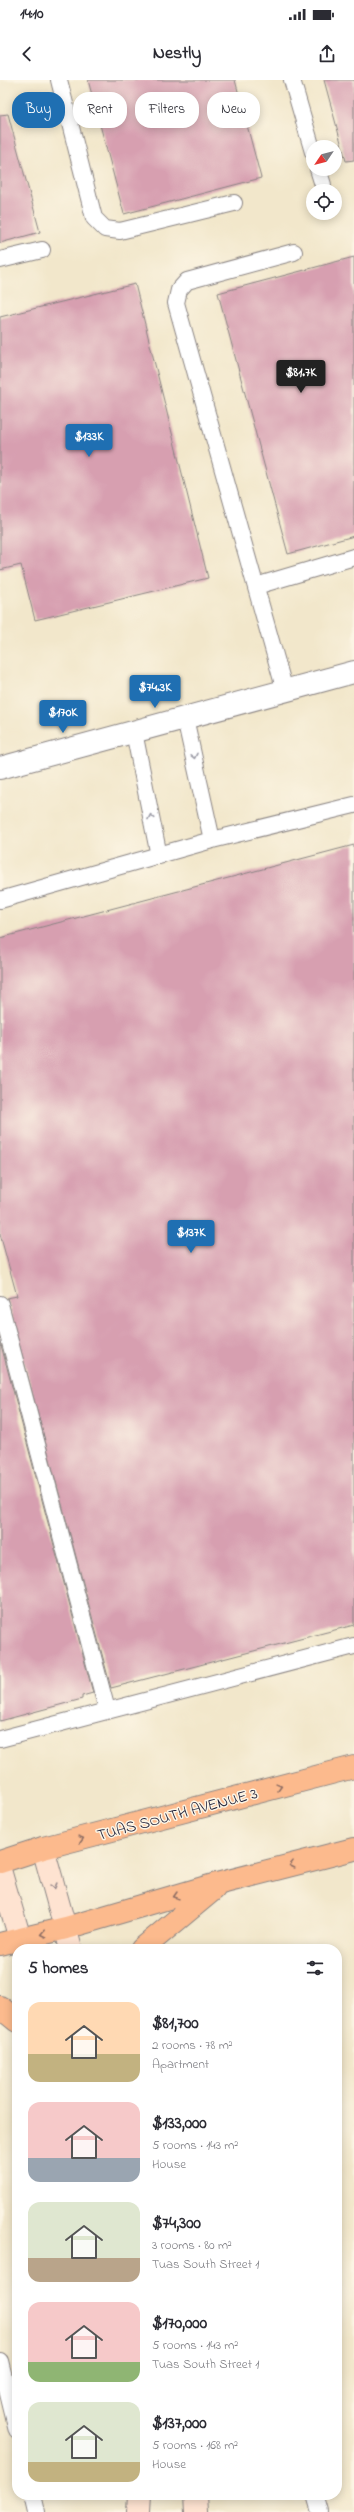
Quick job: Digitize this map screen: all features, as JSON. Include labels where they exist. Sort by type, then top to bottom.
[{"type":"main road","name":"TUAS SOUTH AVENUE 3","points":[[0,1862],[43,1848],[354,1767]]},
{"type":"main road","points":[[43,1848],[70,1944]]},
{"type":"main road","points":[[0,1870],[14,1944],[219,1884],[354,1849]]},
{"type":"main road","points":[[148,1944],[219,1884]]},
{"type":"main road","points":[[0,2007],[12,2017]]},
{"type":"main road","points":[[138,2512],[139,2500]]},
{"type":"main road","points":[[195,2500],[196,2512]]},
{"type":"street","points":[[0,768],[354,672]]},
{"type":"lane","points":[[59,80],[94,218],[105,229],[120,231],[234,203]]},
{"type":"lane","points":[[292,80],[310,140]]},
{"type":"lane","points":[[0,260],[42,250]]},
{"type":"lane","points":[[285,691],[176,303],[178,290],[187,281],[294,252]]},
{"type":"lane","points":[[256,586],[354,557]]},
{"type":"lane","points":[[185,718],[212,840]]},
{"type":"lane","points":[[134,732],[159,856]]},
{"type":"lane","points":[[0,900],[212,840],[354,805]]},
{"type":"lane","points":[[0,1304],[108,1710]]},
{"type":"lane","points":[[0,1739],[354,1646]]},
{"type":"lane","points":[[0,2361],[12,2410]]},
{"type":"lane","points":[[34,2500],[37,2512]]},
{"type":"lane","points":[[316,2500],[320,2512]]},
{"type":"building","points":[[88,80],[235,80],[238,92],[207,92],[207,128],[248,128],[261,178],[124,214],[101,128],[127,128],[127,92],[91,92]]},
{"type":"building","points":[[324,80],[354,80],[354,160],[346,161],[342,140],[340,140]]},
{"type":"building","points":[[8,114],[40,232],[0,243],[0,115]]},
{"type":"building","points":[[354,257],[354,536],[288,554],[218,293]]},
{"type":"building","points":[[135,284],[208,578],[35,620],[21,565],[0,570],[0,317]]},
{"type":"building","points":[[354,845],[354,1625],[111,1688],[7,1298],[17,1296],[0,1234],[0,938]]},
{"type":"building","points":[[0,1341],[93,1693],[82,1696],[82,1699],[0,1721]]}]
